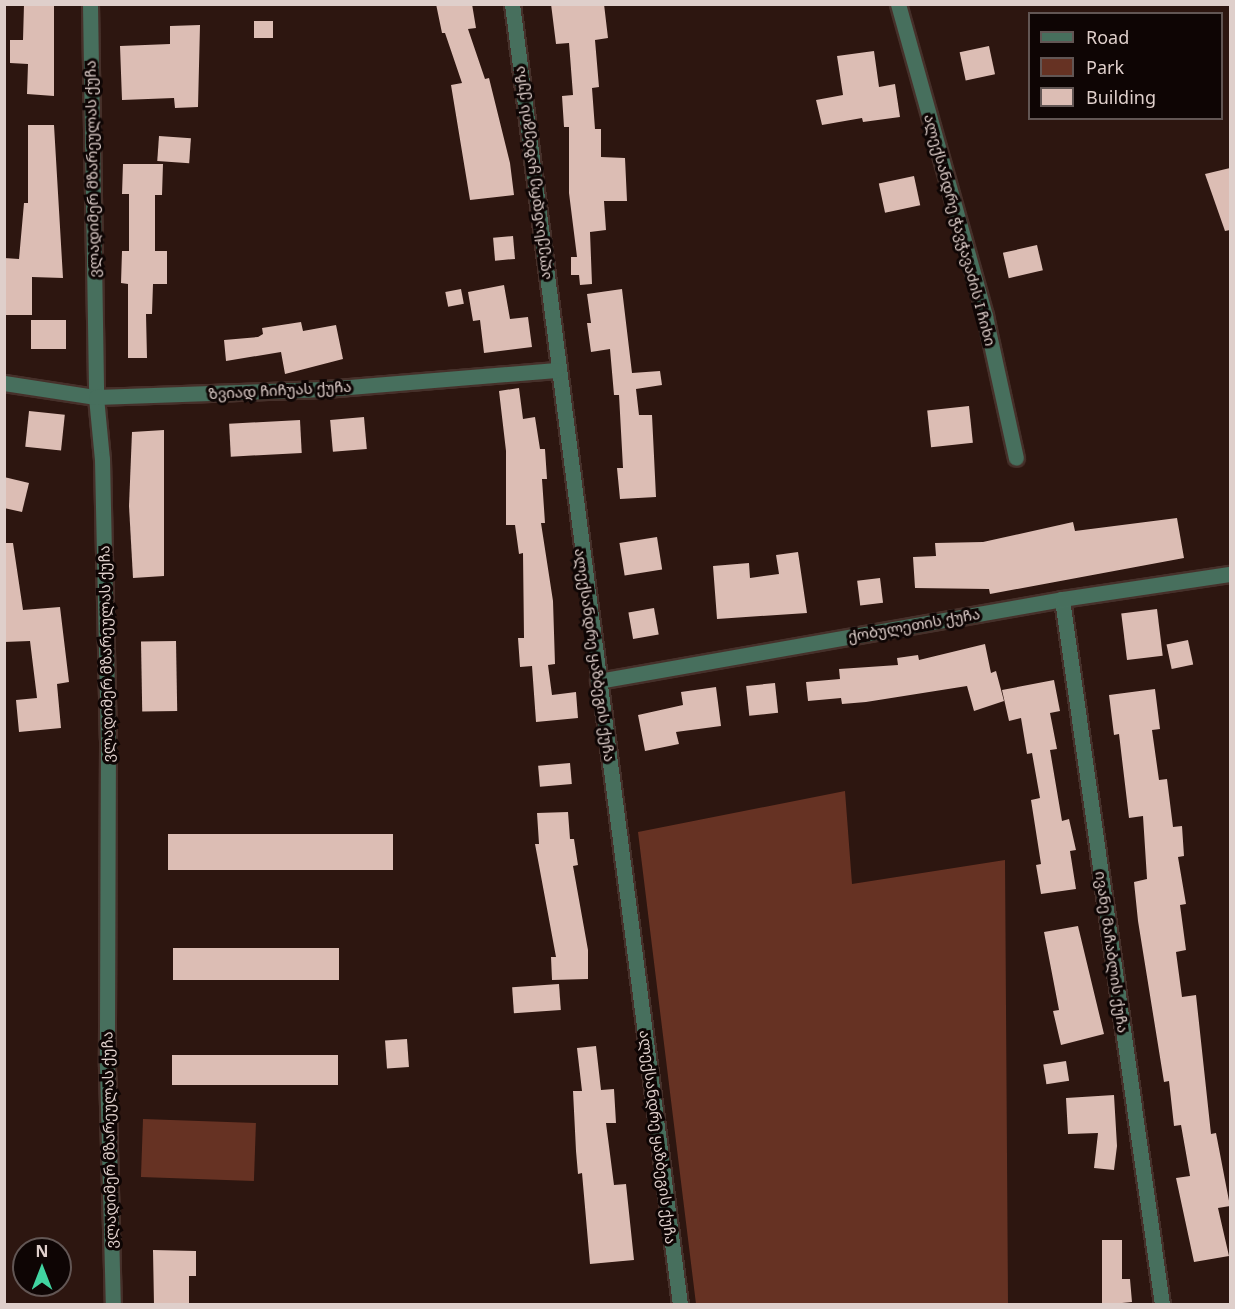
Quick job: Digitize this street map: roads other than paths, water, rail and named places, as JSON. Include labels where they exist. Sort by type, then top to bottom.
[{"type":"street","name":"ვლადიმერ მზარეულას ქუჩა","points":[[90,4],[96,397],[102,459],[108,727],[107,1066],[113,1305]]},
{"type":"street","name":"ალექსანდრე ყაზბეგის ქუჩა","points":[[512,4],[556,370],[680,1305]]},
{"type":"street","name":"ალექსანდრე ჭავჭავაძის I ჩიხი","points":[[898,4],[985,316],[1016,458]]},
{"type":"street","name":"ზვიად ჩიჩუას ქუჩა","points":[[4,382],[96,397],[325,389],[556,370]]},
{"type":"street","name":"ქობულეთის ქუჩა","points":[[598,681],[1062,599],[1230,574]]},
{"type":"street","name":"ივანე მაჩაბლის ქუჩა","points":[[1062,599],[1162,1305]]}]
